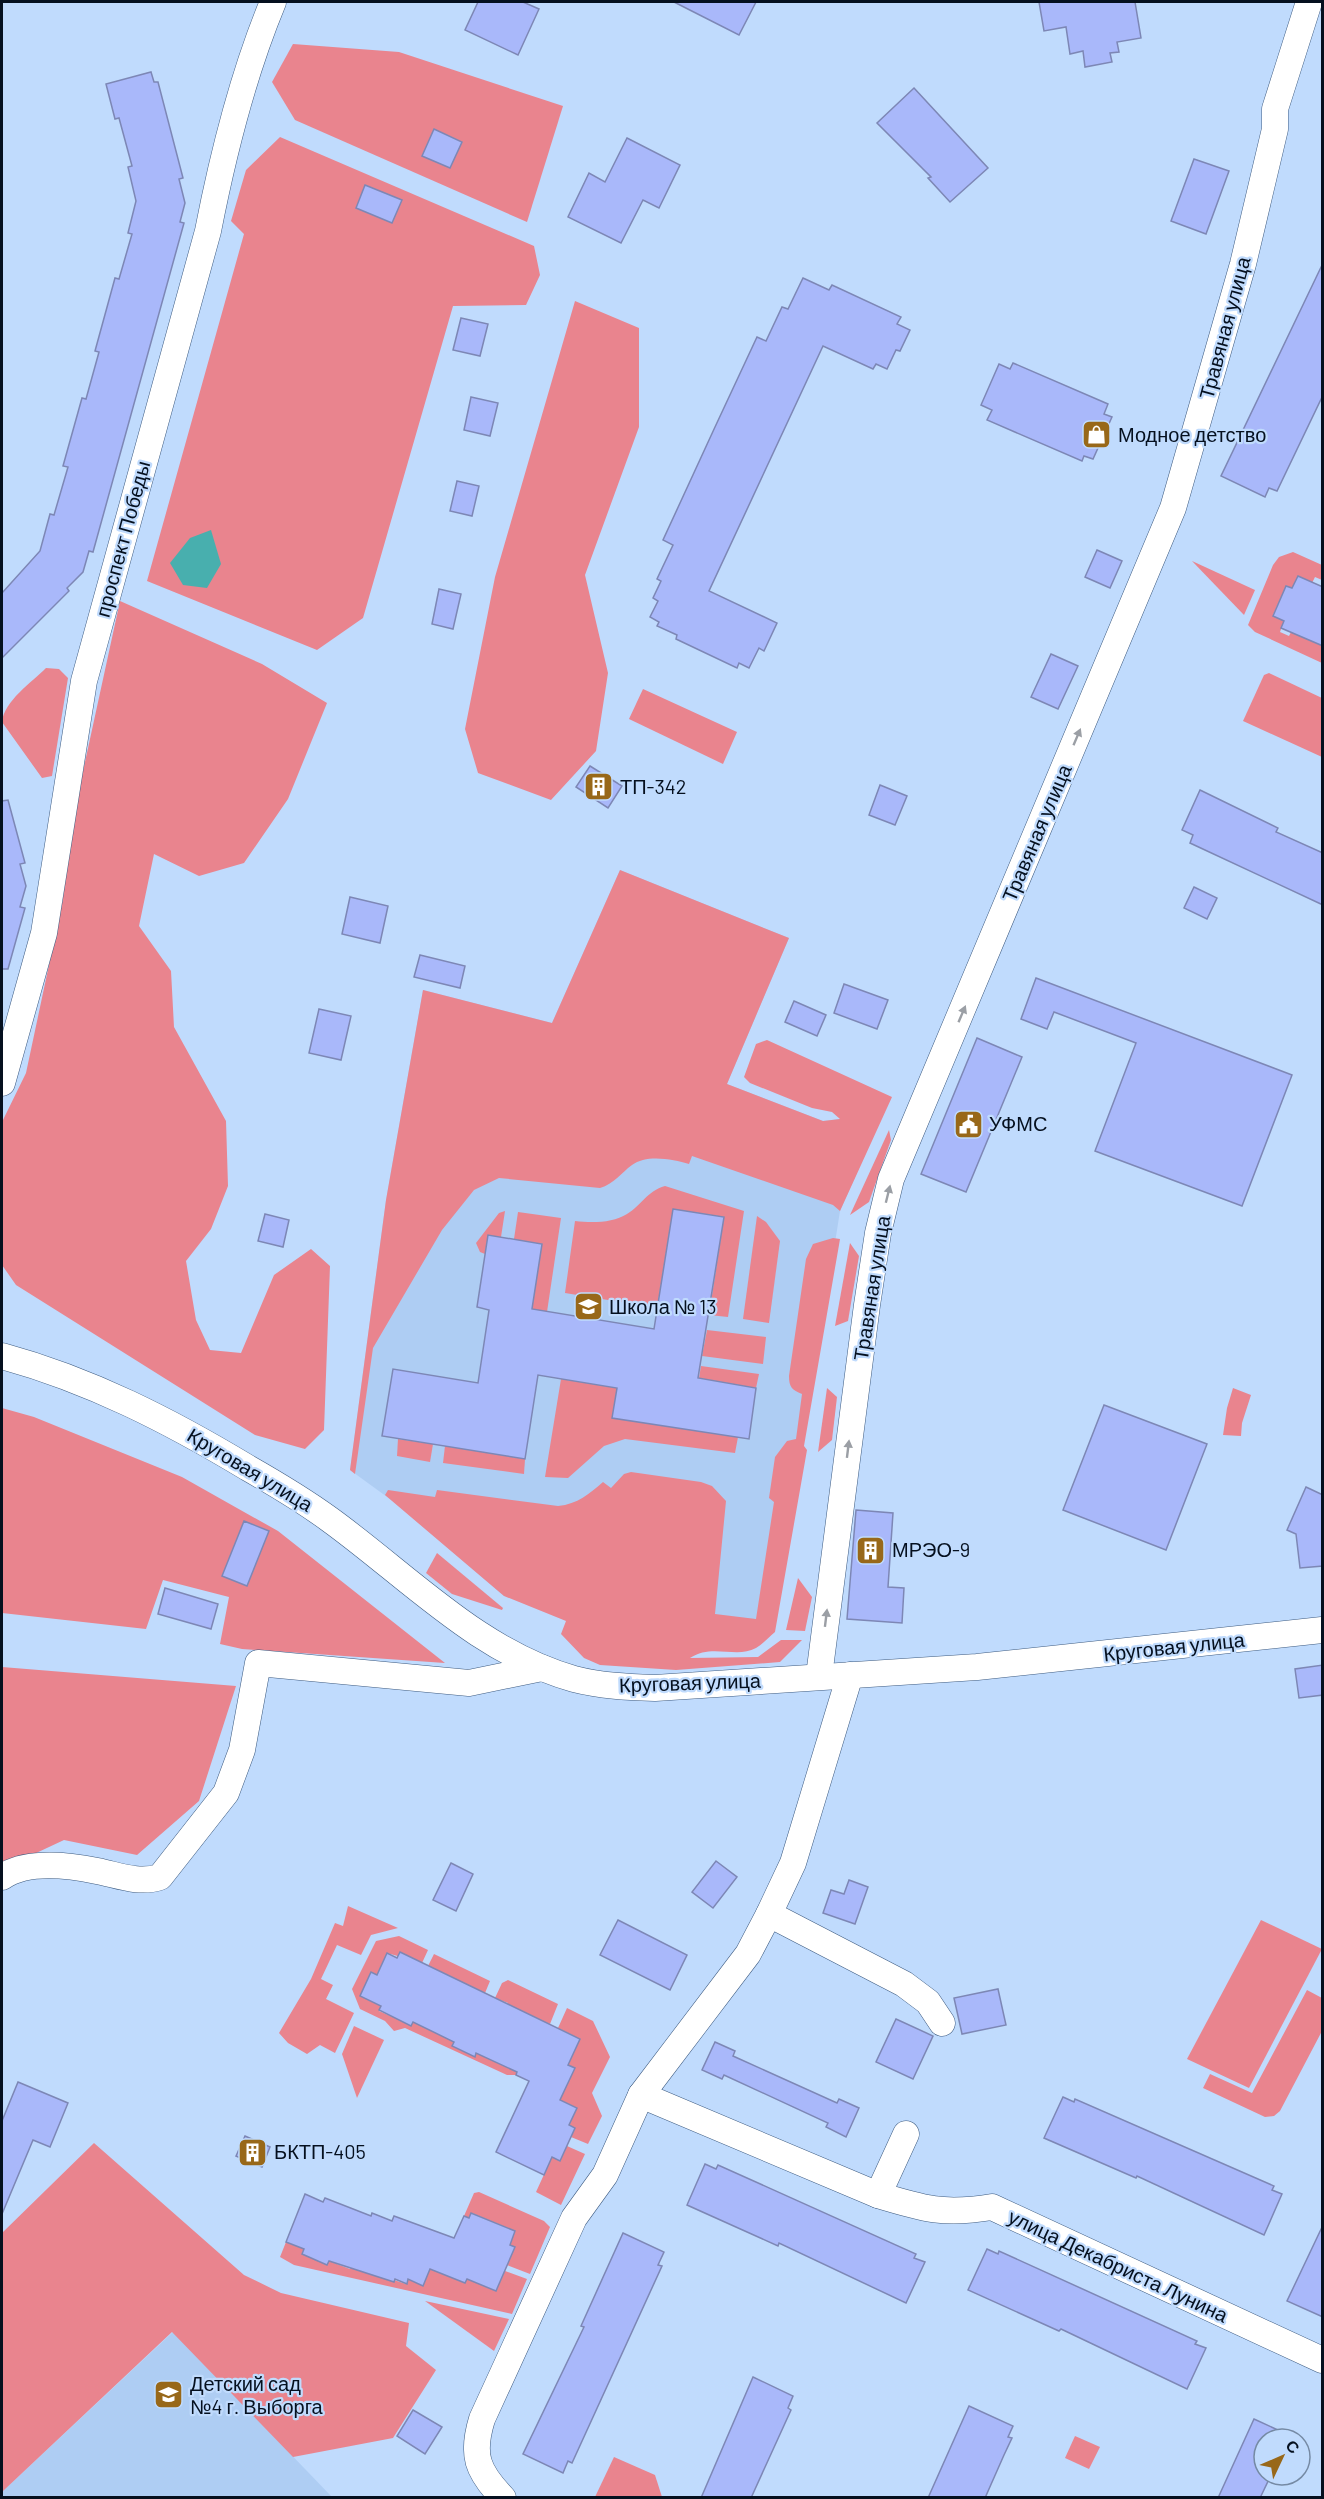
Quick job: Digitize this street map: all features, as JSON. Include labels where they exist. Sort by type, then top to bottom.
[{"type":"street","name":"проспект Победы","points":[[2,1083],[44,933],[84,681],[208,231],[221,168],[254,55],[273,2]]},
{"type":"street","name":"Травяная улица","points":[[819,1676],[867,1305],[878,1233],[891,1179],[1173,507],[1243,264],[1275,129],[1275,109],[1309,2]]},
{"type":"street","name":"Круговая улица","points":[[2,1356],[40,1366],[116,1396],[193,1435],[329,1519],[481,1636],[542,1668],[608,1686],[655,1688],[977,1667],[1323,1630]]},
{"type":"street","points":[[2,1877],[32,1867],[61,1866],[145,1882],[160,1877],[226,1793],[242,1750],[258,1663],[469,1683],[542,1668]]},
{"type":"street","points":[[503,2498],[488,2482],[479,2467],[475,2452],[482,2419],[574,2218],[605,2175],[641,2095],[748,1954],[769,1914],[793,1863],[850,1675]]},
{"type":"street","points":[[769,1914],[904,1984],[928,2002],[942,2023]]},
{"type":"street","name":"улица Декабриста Лунина","points":[[641,2095],[878,2195],[918,2208],[957,2213],[992,2207],[1323,2360]]},
{"type":"street","points":[[878,2195],[906,2134]]},
{"type":"shaded area","points":[[293,44],[399,52],[563,106],[527,222],[295,120],[272,82]]},
{"type":"shaded area","points":[[280,137],[534,246],[540,275],[526,305],[453,306],[363,618],[317,650],[147,581],[244,234],[231,221],[246,170]]},
{"type":"shaded area","points":[[575,301],[639,328],[639,427],[585,575],[608,673],[596,751],[551,800],[478,773],[465,729],[495,577]]},
{"type":"shaded area","points":[[211,530],[221,564],[207,588],[183,585],[170,563],[190,538]]},
{"type":"shaded area","points":[[1293,552],[1322,565],[1322,580],[1315,577],[1312,583],[1292,588],[1286,586],[1273,615],[1284,621],[1280,632],[1289,636],[1291,632],[1322,646],[1322,663],[1255,632],[1248,625],[1273,565],[1279,557]]},
{"type":"shaded area","points":[[1192,561],[1255,590],[1244,615]]},
{"type":"shaded area","points":[[120,601],[262,664],[327,703],[288,799],[244,863],[199,876],[154,854],[139,926],[171,971],[174,1027],[226,1121],[228,1186],[211,1229],[186,1261],[196,1320],[210,1350],[241,1353],[274,1275],[311,1249],[330,1266],[324,1430],[305,1449],[255,1435],[16,1285],[2,1265],[2,1122],[26,1073],[63,899],[65,854]]},
{"type":"shaded area","points":[[46,668],[59,669],[68,678],[52,776],[42,778],[2,722],[13,699]]},
{"type":"shaded area","points":[[1269,673],[1322,698],[1322,757],[1243,721],[1264,675]]},
{"type":"shaded area","points":[[643,689],[737,732],[723,764],[629,719]]},
{"type":"shaded area","name":"Школа № 13","points":[[620,870],[789,938],[727,1084],[823,1121],[841,1119],[876,1130],[840,1211],[811,1395],[758,1633],[504,1596],[394,1502],[350,1470],[386,1200],[423,990],[552,1023]]},
{"type":"shaded area","points":[[620,870],[789,938],[727,1084],[823,1121],[840,1119],[832,1112],[812,1108],[750,1083],[744,1077],[756,1044],[767,1040],[892,1097],[840,1211],[833,1205],[692,1156],[689,1164],[660,1158],[638,1162],[600,1188],[499,1178],[474,1190],[442,1230],[373,1348],[355,1474],[350,1470],[386,1200],[423,990],[552,1023]]},
{"type":"shaded area","points":[[889,1130],[891,1140],[869,1202],[850,1215]]},
{"type":"shaded area","points":[[665,1186],[744,1211],[728,1317],[709,1315],[724,1217],[673,1209],[657,1308],[565,1293],[575,1221],[602,1222],[621,1217],[654,1191]]},
{"type":"shaded area","points":[[505,1211],[501,1237],[488,1236],[485,1254],[480,1252],[476,1243],[499,1213]]},
{"type":"shaded area","points":[[518,1212],[561,1218],[547,1312],[531,1310],[514,1239]]},
{"type":"shaded area","points":[[757,1216],[766,1222],[780,1241],[769,1323],[743,1319]]},
{"type":"shaded area","points":[[833,1238],[840,1239],[804,1446],[807,1450],[775,1632],[759,1646],[748,1651],[715,1651],[690,1658],[758,1657],[781,1640],[802,1640],[780,1662],[676,1670],[600,1665],[584,1658],[561,1634],[566,1621],[504,1596],[385,1495],[388,1490],[435,1497],[437,1490],[558,1506],[577,1501],[603,1482],[611,1488],[624,1474],[631,1472],[701,1482],[712,1486],[726,1501],[715,1614],[756,1619],[774,1502],[769,1498],[775,1457],[787,1441],[796,1439],[802,1394],[792,1388],[789,1376],[806,1259],[813,1244]]},
{"type":"shaded area","points":[[850,1243],[859,1256],[848,1321],[835,1326]]},
{"type":"shaded area","points":[[707,1330],[766,1337],[763,1364],[702,1356]]},
{"type":"shaded area","points":[[701,1366],[759,1374],[756,1388],[699,1378]]},
{"type":"shaded area","points":[[561,1379],[617,1388],[612,1418],[738,1437],[735,1453],[625,1439],[604,1446],[568,1478],[545,1477]]},
{"type":"shaded area","points":[[827,1388],[837,1397],[832,1440],[818,1452]]},
{"type":"shaded area","points":[[1233,1388],[1251,1395],[1242,1423],[1241,1436],[1223,1435]]},
{"type":"shaded area","points":[[2,1408],[34,1417],[182,1477],[278,1531],[445,1663],[242,1649],[220,1644],[229,1597],[163,1580],[146,1629],[2,1613]]},
{"type":"shaded area","points":[[398,1439],[433,1444],[430,1462],[397,1456]]},
{"type":"shaded area","points":[[445,1446],[525,1459],[524,1474],[443,1463]]},
{"type":"shaded area","points":[[437,1553],[503,1608],[502,1610],[452,1594],[426,1573]]},
{"type":"shaded area","points":[[798,1578],[812,1597],[805,1631],[786,1630]]},
{"type":"shaded area","points":[[2,1667],[236,1686],[199,1801],[137,1855],[64,1840],[2,1869]]},
{"type":"shaded area","points":[[348,1906],[398,1928],[371,1935],[361,1955],[337,1945],[321,1979],[333,1985],[326,1999],[354,2013],[335,2053],[320,2045],[307,2054],[288,2043],[279,2033],[311,1979],[335,1923],[343,1926]]},
{"type":"shaded area","points":[[1261,1920],[1322,1949],[1249,2088],[1187,2059]]},
{"type":"shaded area","points":[[399,1936],[428,1950],[422,1963],[387,1953],[377,1975],[371,1973],[360,1996],[381,2006],[379,2011],[411,2025],[413,2022],[427,2029],[429,2024],[454,2040],[452,2046],[474,2056],[476,2053],[488,2058],[490,2054],[517,2071],[516,2075],[507,2075],[405,2028],[394,2031],[385,2021],[360,2009],[352,1989],[376,1941]]},
{"type":"shaded area","points":[[434,1954],[490,1981],[485,1993],[474,1988],[470,1996],[442,1983],[446,1974],[428,1966]]},
{"type":"shaded area","points":[[508,1980],[558,2004],[550,2024],[506,2007],[508,2003],[495,1998],[502,1983]]},
{"type":"shaded area","points":[[1307,1990],[1322,1998],[1322,2031],[1280,2111],[1274,2116],[1265,2117],[1203,2088],[1210,2074],[1252,2093]]},
{"type":"shaded area","points":[[567,2008],[593,2021],[610,2057],[592,2093],[602,2116],[588,2144],[571,2137],[575,2128],[569,2125],[577,2108],[560,2100],[574,2068],[568,2065],[580,2039],[558,2028]]},
{"type":"shaded area","points":[[354,2026],[384,2040],[357,2098],[342,2054]]},
{"type":"shaded area","points":[[94,2143],[244,2275],[281,2293],[409,2323],[406,2346],[436,2370],[393,2438],[293,2457],[172,2332],[2,2492],[2,2233]]},
{"type":"shaded area","points":[[567,2146],[585,2154],[561,2205],[536,2192],[552,2157],[560,2161]]},
{"type":"shaded area","points":[[479,2192],[544,2221],[550,2227],[530,2274],[507,2265],[515,2247],[510,2245],[515,2231],[472,2213],[469,2218],[464,2216],[474,2193]]},
{"type":"shaded area","points":[[286,2242],[304,2249],[302,2254],[327,2265],[329,2261],[406,2284],[408,2279],[423,2285],[430,2269],[465,2283],[467,2279],[496,2291],[505,2271],[527,2279],[512,2314],[294,2265],[280,2257]]},
{"type":"shaded area","points":[[425,2301],[509,2319],[494,2351]]},
{"type":"shaded area","name":"Детский сад №4 г. Выборга","points":[[173,2332],[332,2497],[2,2498],[2,2492]]},
{"type":"shaded area","points":[[1075,2436],[1100,2447],[1089,2469],[1065,2458]]},
{"type":"shaded area","points":[[614,2457],[655,2475],[662,2497],[595,2497]]},
{"type":"building","points":[[478,2],[523,2],[539,9],[518,55],[465,30]]},
{"type":"building","points":[[674,2],[756,2],[739,35]]},
{"type":"building","points":[[1039,2],[1135,2],[1141,38],[1117,42],[1119,52],[1110,53],[1112,62],[1085,67],[1083,51],[1070,54],[1066,27],[1044,31]]},
{"type":"building","points":[[151,72],[154,82],[158,82],[183,178],[179,179],[185,203],[180,222],[184,223],[93,552],[89,551],[83,572],[67,588],[69,591],[2,658],[2,593],[40,551],[50,514],[54,515],[68,467],[63,466],[82,398],[86,399],[99,352],[95,351],[115,278],[119,279],[132,234],[128,233],[136,201],[128,167],[132,166],[119,118],[115,119],[106,84]]},
{"type":"building","points":[[914,88],[988,168],[950,202],[928,178],[931,177],[877,123]]},
{"type":"building","points":[[434,129],[462,142],[450,168],[422,156]]},
{"type":"building","points":[[627,138],[680,165],[659,208],[643,200],[621,243],[568,217],[589,173],[605,182]]},
{"type":"building","points":[[1194,159],[1229,171],[1206,234],[1171,221]]},
{"type":"building","points":[[365,185],[402,200],[392,223],[356,208]]},
{"type":"building","points":[[1323,263],[1323,395],[1277,491],[1269,488],[1265,497],[1221,476]]},
{"type":"building","points":[[803,278],[829,290],[832,285],[901,317],[897,324],[910,330],[900,351],[896,350],[887,369],[876,364],[873,369],[823,346],[709,591],[777,623],[764,651],[759,648],[749,668],[739,663],[737,668],[676,639],[677,635],[657,626],[659,622],[650,617],[658,601],[653,598],[661,581],[657,579],[673,545],[663,540],[757,337],[766,341],[782,307],[788,309]]},
{"type":"building","points":[[461,318],[488,324],[480,356],[453,350]]},
{"type":"building","points":[[1013,363],[1108,404],[1104,414],[1112,417],[1093,459],[1084,456],[1082,461],[987,420],[992,410],[981,405],[999,364],[1010,369]]},
{"type":"building","points":[[471,397],[498,403],[490,436],[464,430]]},
{"type":"building","points":[[457,481],[479,486],[472,516],[450,511]]},
{"type":"building","points":[[1097,550],[1122,561],[1110,588],[1085,577]]},
{"type":"building","points":[[1298,576],[1323,587],[1323,646],[1281,628],[1284,621],[1273,616],[1286,586],[1292,588]]},
{"type":"building","points":[[439,589],[461,594],[453,629],[432,624]]},
{"type":"building","points":[[1051,654],[1078,666],[1058,709],[1031,697]]},
{"type":"building","name":"ТП-342","points":[[590,766],[622,786],[608,808],[576,787]]},
{"type":"building","points":[[880,785],[907,796],[895,825],[869,815]]},
{"type":"building","points":[[1200,790],[1278,828],[1276,832],[1323,853],[1323,905],[1190,843],[1193,835],[1182,830]]},
{"type":"building","points":[[8,800],[25,863],[20,864],[26,886],[20,907],[25,908],[8,969],[2,969],[2,801]]},
{"type":"building","points":[[1194,887],[1217,898],[1207,919],[1184,908]]},
{"type":"building","points":[[350,897],[388,906],[380,943],[342,934]]},
{"type":"building","points":[[420,955],[465,966],[460,988],[414,977]]},
{"type":"building","points":[[1036,978],[1292,1075],[1242,1206],[1095,1151],[1136,1043],[1054,1012],[1047,1029],[1021,1019]]},
{"type":"building","points":[[844,984],[888,1000],[877,1029],[834,1013]]},
{"type":"building","points":[[794,1001],[826,1015],[817,1036],[785,1022]]},
{"type":"building","points":[[319,1009],[351,1016],[341,1060],[309,1053]]},
{"type":"building","points":[[977,1038],[1022,1057],[966,1192],[921,1174]]},
{"type":"building","points":[[673,1209],[724,1217],[698,1378],[756,1388],[749,1439],[612,1418],[617,1388],[538,1375],[525,1459],[382,1436],[393,1369],[478,1383],[489,1310],[477,1307],[488,1235],[542,1244],[532,1309],[654,1329]]},
{"type":"building","points":[[265,1214],[289,1220],[283,1247],[258,1241]]},
{"type":"building","points":[[1104,1405],[1207,1444],[1166,1550],[1063,1510]]},
{"type":"building","points":[[1306,1487],[1323,1495],[1323,1566],[1300,1568],[1296,1534],[1287,1530]]},
{"type":"building","name":"МРЭО-9","points":[[856,1510],[893,1513],[888,1587],[904,1588],[902,1623],[847,1619]]},
{"type":"building","points":[[244,1521],[269,1531],[247,1586],[222,1576]]},
{"type":"building","points":[[165,1588],[218,1604],[211,1629],[158,1614]]},
{"type":"building","points":[[1323,1665],[1323,1695],[1299,1698],[1295,1669]]},
{"type":"building","points":[[716,1861],[737,1877],[713,1908],[692,1892]]},
{"type":"building","points":[[451,1863],[473,1874],[456,1911],[433,1900]]},
{"type":"building","points":[[849,1880],[868,1887],[855,1924],[823,1913],[831,1890],[844,1894]]},
{"type":"building","points":[[618,1920],[687,1955],[670,1990],[600,1955]]},
{"type":"building","points":[[400,1952],[580,2039],[568,2065],[575,2068],[560,2100],[577,2108],[569,2125],[575,2128],[560,2161],[552,2157],[544,2175],[496,2152],[529,2081],[516,2075],[517,2072],[476,2053],[475,2057],[452,2046],[454,2042],[413,2022],[411,2026],[379,2010],[381,2006],[360,1996],[371,1972],[377,1975],[387,1953],[397,1958]]},
{"type":"building","points":[[998,1989],[1006,2025],[962,2034],[954,1998]]},
{"type":"building","points":[[896,2019],[933,2036],[913,2079],[876,2062]]},
{"type":"building","points":[[715,2042],[735,2051],[733,2056],[837,2103],[839,2099],[859,2108],[846,2137],[826,2127],[828,2123],[724,2075],[722,2079],[702,2070]]},
{"type":"building","points":[[18,2082],[68,2103],[50,2147],[33,2140],[2,2214],[2,2121]]},
{"type":"building","points":[[1063,2097],[1074,2102],[1075,2099],[1274,2186],[1272,2190],[1282,2194],[1264,2235],[1137,2176],[1136,2178],[1044,2138]]},
{"type":"building","name":"БКТП-405","points":[[245,2136],[270,2147],[262,2167],[236,2156]]},
{"type":"building","points":[[705,2164],[716,2169],[718,2165],[916,2254],[914,2258],[925,2262],[906,2303],[779,2243],[778,2246],[687,2205]]},
{"type":"building","points":[[305,2194],[323,2202],[325,2198],[371,2216],[372,2213],[392,2221],[394,2216],[454,2238],[464,2216],[469,2218],[471,2213],[515,2231],[510,2245],[515,2247],[496,2291],[467,2279],[465,2283],[430,2269],[423,2286],[408,2279],[407,2284],[395,2279],[394,2282],[329,2261],[327,2265],[302,2254],[304,2249],[286,2242]]},
{"type":"building","points":[[1323,2225],[1323,2317],[1287,2301]]},
{"type":"building","points":[[623,2233],[664,2252],[658,2265],[662,2266],[572,2463],[568,2461],[563,2473],[523,2454],[584,2327],[581,2326]]},
{"type":"building","points":[[987,2249],[998,2254],[999,2251],[1197,2341],[1195,2344],[1206,2348],[1187,2389],[1061,2329],[1059,2331],[968,2290]]},
{"type":"building","points":[[753,2377],[793,2396],[788,2408],[791,2410],[751,2498],[701,2498]]},
{"type":"building","points":[[969,2406],[1013,2426],[1008,2437],[1012,2438],[985,2498],[928,2498]]},
{"type":"building","points":[[413,2410],[442,2427],[425,2454],[397,2436]]},
{"type":"building","points":[[1254,2419],[1272,2427],[1252,2427],[1252,2487],[1265,2487],[1260,2498],[1218,2498]]},
{"type":"place","name":"Модное детство","points":[[1097,435]]},
{"type":"place","name":"ТП-342","points":[[599,787]]},
{"type":"place","name":"УФМС","points":[[968,1124]]},
{"type":"place","name":"Школа № 13","points":[[588,1307]]},
{"type":"place","name":"МРЭО-9","points":[[871,1550]]},
{"type":"place","name":"БКТП-405","points":[[253,2152]]},
{"type":"place","name":"Детский сад №4 г. Выборга","points":[[169,2395]]}]
